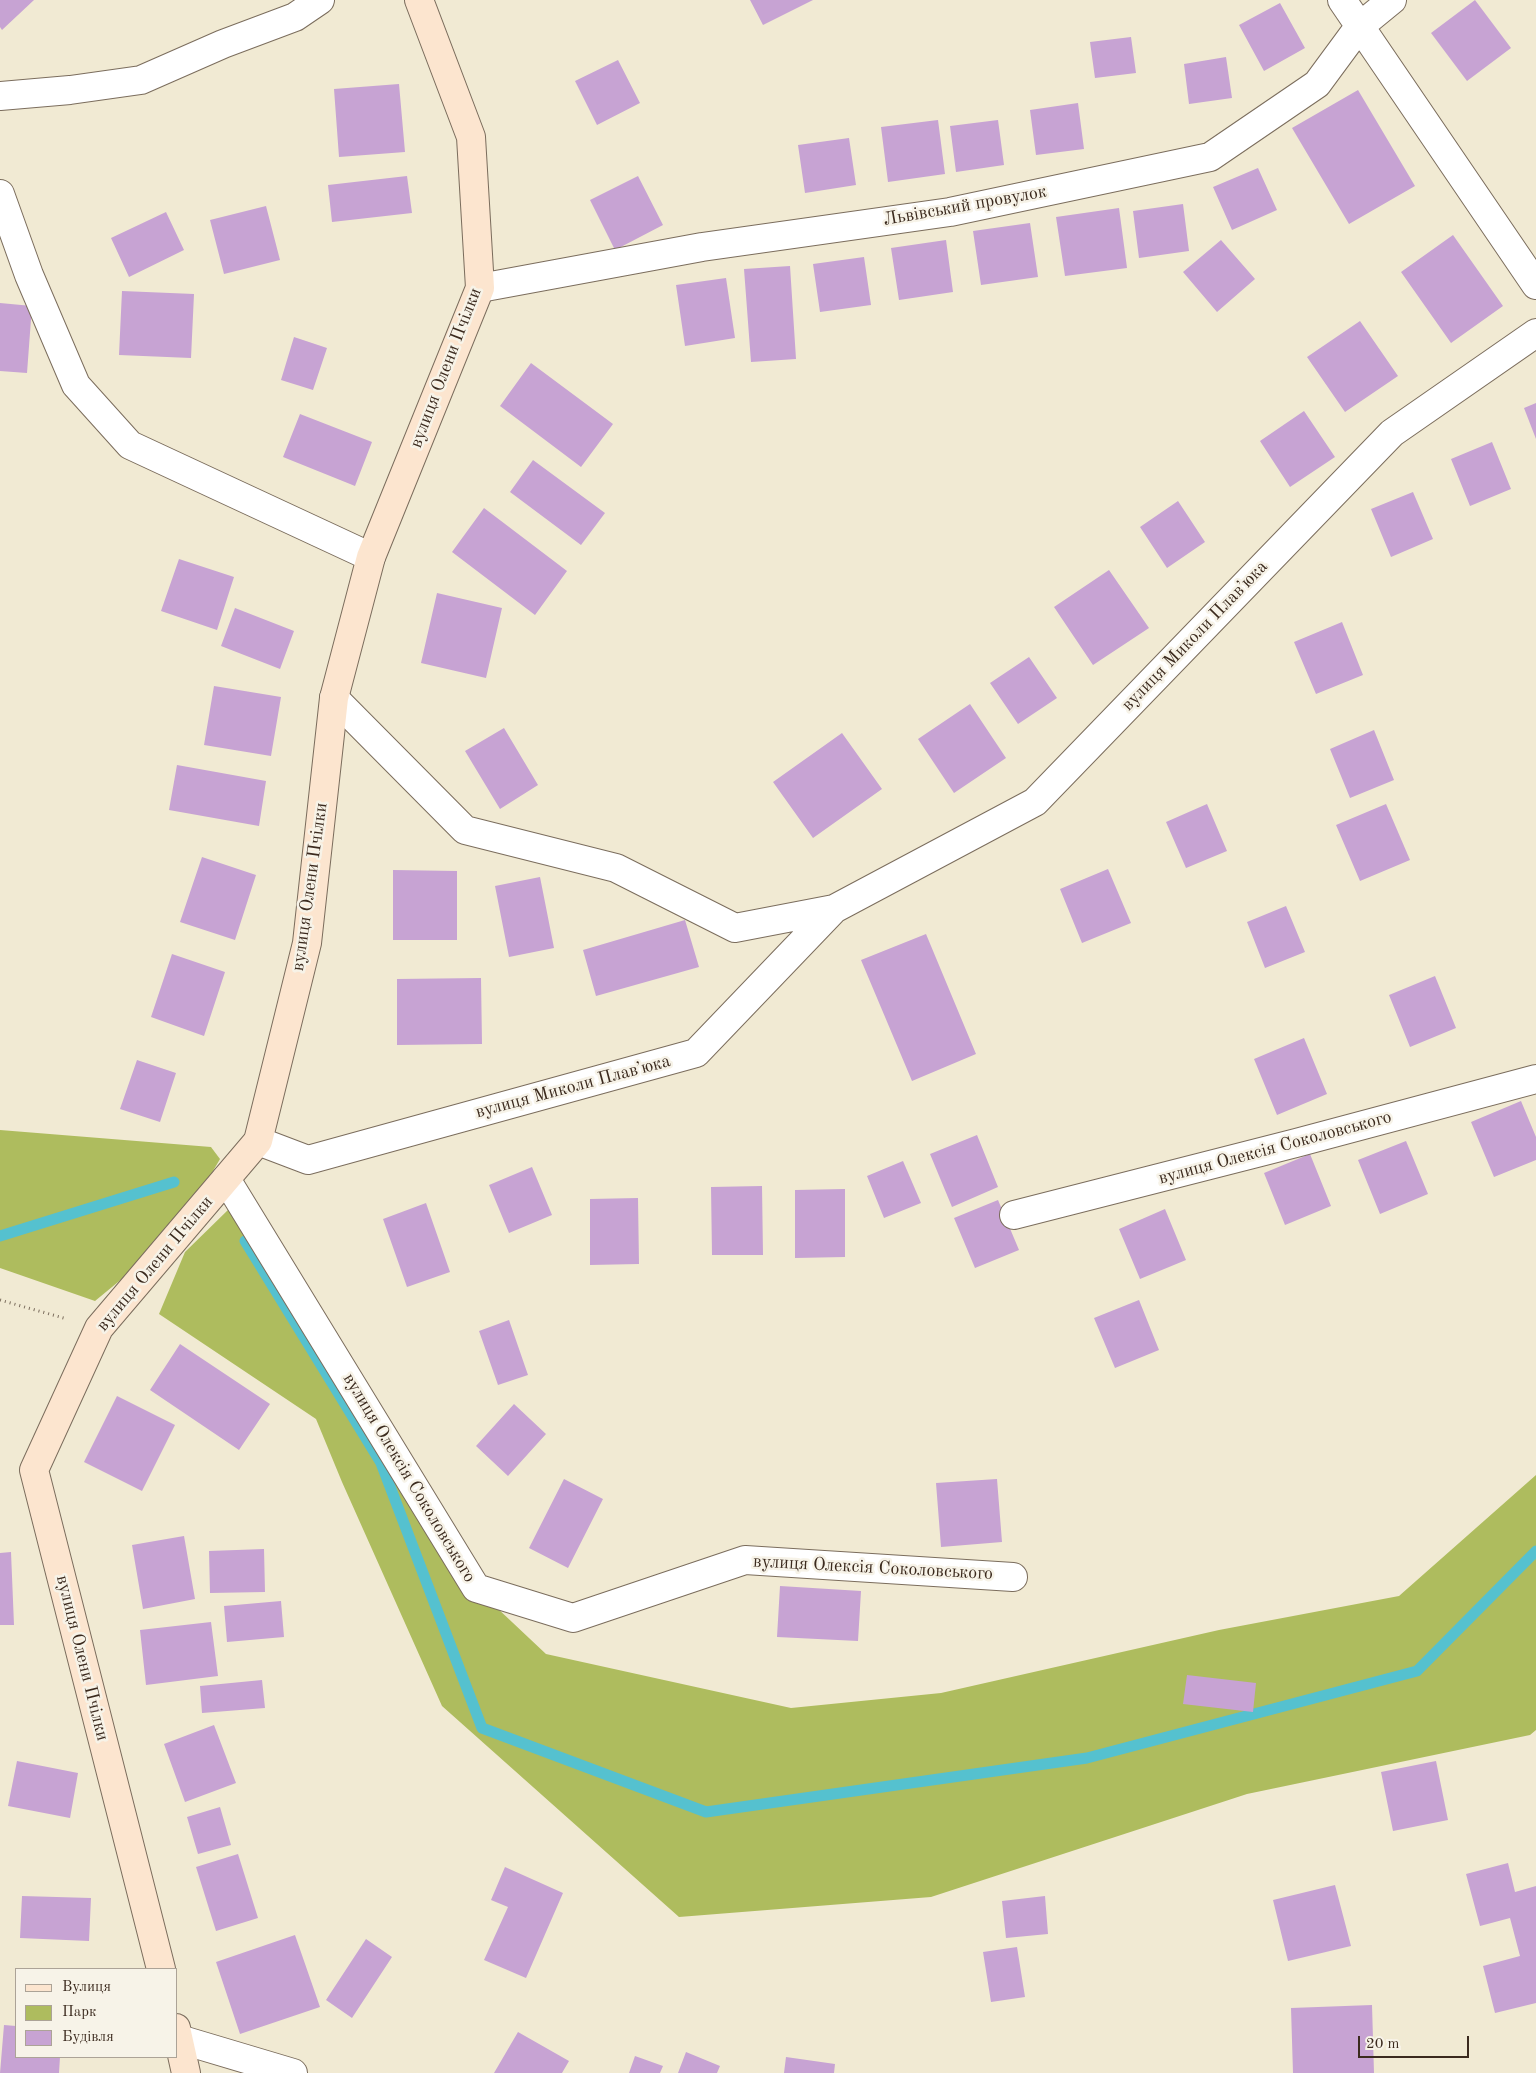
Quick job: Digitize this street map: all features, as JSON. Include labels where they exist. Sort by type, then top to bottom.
[{"type":"street","points":[[0,96],[70,90],[141,80],[223,44],[295,17],[320,0]]},
{"type":"street","name":"вулиця Олени Пчілки","points":[[161,1968],[34,1470],[99,1328],[258,1141],[306,943],[334,698],[371,557],[480,288],[470,137],[418,0]]},
{"type":"street","points":[[1342,0],[1536,285]]},
{"type":"street","name":"Львівський провулок","points":[[480,288],[702,247],[950,212],[1210,157],[1317,84],[1359,27],[1392,0]]},
{"type":"street","points":[[0,194],[29,275],[76,385],[130,445],[371,557]]},
{"type":"street","name":"вулиця Миколи Плавʼюка","points":[[334,698],[465,830],[616,868],[735,928],[834,909],[1035,802],[1392,433],[1536,333]]},
{"type":"street","name":"вулиця Миколи Плавʼюка","points":[[258,1141],[308,1160],[696,1053],[834,909]]},
{"type":"street","name":"вулиця Олексія Соколовського","points":[[1014,1215],[1306,1141],[1536,1078]]},
{"type":"street","name":"вулиця Олексія Соколовського","points":[[226,1179],[476,1588],[573,1618],[745,1560],[1013,1577]]},
{"type":"street","points":[[178,2034],[186,2073]]},
{"type":"street","points":[[178,2034],[293,2073]]},
{"type":"path","points":[[0,1300],[99,1328]]},
{"type":"green space","points":[[0,1130],[211,1147],[220,1159],[199,1195],[146,1259],[95,1301],[0,1268]]},
{"type":"green space","points":[[230,1208],[462,1575],[546,1654],[791,1708],[941,1693],[1219,1630],[1399,1596],[1536,1475],[1536,1730],[1530,1735],[1247,1794],[931,1897],[679,1917],[442,1706],[342,1482],[316,1419],[159,1314],[185,1252]]},
{"type":"building","points":[[0,0],[34,0],[2,30],[0,27]]},
{"type":"building","points":[[750,0],[813,0],[763,25]]},
{"type":"building","points":[[1475,0],[1511,48],[1467,81],[1431,33]]},
{"type":"building","points":[[1280,3],[1305,48],[1264,71],[1239,25]]},
{"type":"building","points":[[1131,37],[1136,73],[1095,78],[1090,42]]},
{"type":"building","points":[[1226,57],[1232,98],[1189,104],[1184,64]]},
{"type":"building","points":[[618,60],[640,103],[597,125],[575,81]]},
{"type":"building","points":[[399,84],[405,152],[339,157],[334,89]]},
{"type":"building","points":[[1358,90],[1415,186],[1349,224],[1292,128]]},
{"type":"building","points":[[1078,103],[1084,149],[1036,155],[1030,110]]},
{"type":"building","points":[[938,120],[945,174],[888,182],[881,127]]},
{"type":"building","points":[[998,120],[1004,165],[956,172],[950,126]]},
{"type":"building","points":[[849,138],[856,185],[805,193],[798,145]]},
{"type":"building","points":[[1258,168],[1277,210],[1232,230],[1213,187]]},
{"type":"building","points":[[407,176],[412,213],[332,222],[328,185]]},
{"type":"building","points":[[638,176],[663,225],[615,250],[590,200]]},
{"type":"building","points":[[1183,204],[1189,251],[1139,258],[1133,211]]},
{"type":"building","points":[[266,206],[280,260],[224,274],[210,220]]},
{"type":"building","points":[[1119,208],[1127,268],[1065,276],[1056,217]]},
{"type":"building","points":[[166,212],[184,250],[129,277],[111,238]]},
{"type":"building","points":[[1030,223],[1038,277],[981,285],[973,231]]},
{"type":"building","points":[[1453,235],[1503,306],[1451,343],[1401,272]]},
{"type":"building","points":[[946,240],[953,292],[899,300],[891,248]]},
{"type":"building","points":[[1221,240],[1255,279],[1217,312],[1183,272]]},
{"type":"building","points":[[864,257],[871,305],[820,312],[813,264]]},
{"type":"building","points":[[790,266],[796,359],[751,362],[744,269]]},
{"type":"building","points":[[726,278],[735,338],[685,346],[676,285]]},
{"type":"building","points":[[122,291],[194,294],[191,358],[119,355]]},
{"type":"building","points":[[0,303],[32,306],[27,373],[0,371]]},
{"type":"building","points":[[1360,321],[1398,376],[1345,412],[1307,357]]},
{"type":"building","points":[[294,337],[327,348],[313,390],[281,380]]},
{"type":"building","points":[[531,363],[613,424],[581,467],[500,406]]},
{"type":"building","points":[[1536,403],[1536,439],[1524,408]]},
{"type":"building","points":[[1304,411],[1335,457],[1290,487],[1260,441]]},
{"type":"building","points":[[300,414],[372,442],[355,486],[283,457]]},
{"type":"building","points":[[1492,442],[1511,489],[1470,506],[1451,459]]},
{"type":"building","points":[[533,460],[605,513],[581,545],[510,492]]},
{"type":"building","points":[[1413,492],[1433,539],[1391,557],[1371,509]]},
{"type":"building","points":[[1178,501],[1205,542],[1167,568],[1140,527]]},
{"type":"building","points":[[484,508],[567,571],[535,615],[452,552]]},
{"type":"building","points":[[179,559],[234,577],[217,630],[161,611]]},
{"type":"building","points":[[1109,570],[1149,628],[1093,665],[1054,607]]},
{"type":"building","points":[[437,593],[502,608],[486,678],[421,663]]},
{"type":"building","points":[[235,608],[294,631],[280,669],[221,646]]},
{"type":"building","points":[[1342,622],[1363,675],[1316,694],[1294,642]]},
{"type":"building","points":[[1029,657],[1057,698],[1018,724],[990,683]]},
{"type":"building","points":[[214,686],[281,697],[271,756],[204,745]]},
{"type":"building","points":[[970,704],[1006,758],[954,793],[918,739]]},
{"type":"building","points":[[504,728],[538,785],[500,809],[465,751]]},
{"type":"building","points":[[1374,730],[1394,780],[1350,798],[1330,749]]},
{"type":"building","points":[[842,733],[882,789],[813,838],[773,782]]},
{"type":"building","points":[[177,765],[266,781],[259,826],[169,810]]},
{"type":"building","points":[[1207,804],[1227,851],[1186,868],[1166,822]]},
{"type":"building","points":[[1386,804],[1410,860],[1360,881],[1336,825]]},
{"type":"building","points":[[202,857],[256,875],[235,940],[180,922]]},
{"type":"building","points":[[1108,869],[1131,923],[1082,943],[1060,889]]},
{"type":"building","points":[[393,870],[457,871],[457,940],[393,940]]},
{"type":"building","points":[[540,877],[554,948],[509,957],[495,886]]},
{"type":"building","points":[[1286,906],[1305,952],[1265,968],[1247,922]]},
{"type":"building","points":[[685,920],[699,967],[596,996],[583,950]]},
{"type":"building","points":[[926,934],[976,1054],[912,1081],[861,960]]},
{"type":"building","points":[[172,954],[225,972],[204,1036],[151,1017]]},
{"type":"building","points":[[1435,976],[1456,1028],[1410,1047],[1389,995]]},
{"type":"building","points":[[481,978],[482,1044],[397,1045],[397,979]]},
{"type":"building","points":[[1304,1038],[1327,1094],[1277,1115],[1254,1059]]},
{"type":"building","points":[[137,1060],[176,1073],[160,1122],[120,1109]]},
{"type":"building","points":[[1521,1101],[1536,1137],[1536,1160],[1494,1177],[1471,1122]]},
{"type":"building","points":[[977,1135],[998,1187],[952,1207],[930,1154]]},
{"type":"building","points":[[1406,1141],[1428,1194],[1380,1214],[1358,1160]]},
{"type":"building","points":[[1310,1154],[1331,1206],[1285,1225],[1264,1173]]},
{"type":"building","points":[[903,1161],[921,1203],[884,1218],[867,1176]]},
{"type":"building","points":[[532,1167],[552,1215],[509,1233],[489,1185]]},
{"type":"building","points":[[762,1186],[763,1255],[712,1255],[711,1187]]},
{"type":"building","points":[[845,1189],[845,1257],[795,1258],[795,1190]]},
{"type":"building","points":[[638,1198],[639,1264],[590,1265],[590,1199]]},
{"type":"building","points":[[998,1200],[1019,1250],[975,1268],[954,1218]]},
{"type":"building","points":[[426,1203],[450,1272],[407,1287],[383,1219]]},
{"type":"building","points":[[1165,1209],[1186,1260],[1140,1279],[1119,1229]]},
{"type":"building","points":[[1139,1300],[1159,1350],[1115,1368],[1094,1318]]},
{"type":"building","points":[[509,1320],[528,1375],[498,1385],[479,1331]]},
{"type":"building","points":[[180,1344],[270,1404],[239,1450],[150,1390]]},
{"type":"building","points":[[117,1396],[175,1425],[142,1491],[84,1462]]},
{"type":"building","points":[[514,1404],[546,1434],[508,1476],[476,1446]]},
{"type":"building","points":[[564,1479],[603,1499],[568,1568],[529,1548]]},
{"type":"building","points":[[997,1479],[1002,1542],[941,1547],[936,1483]]},
{"type":"building","points":[[184,1536],[195,1599],[143,1609],[132,1545]]},
{"type":"building","points":[[264,1549],[265,1592],[210,1593],[209,1551]]},
{"type":"building","points":[[11,1552],[14,1625],[0,1625],[0,1553]]},
{"type":"building","points":[[780,1586],[861,1591],[858,1641],[777,1637]]},
{"type":"building","points":[[281,1601],[284,1637],[227,1642],[224,1606]]},
{"type":"building","points":[[211,1622],[218,1676],[146,1685],[140,1630]]},
{"type":"building","points":[[1187,1675],[1256,1683],[1253,1712],[1183,1704]]},
{"type":"building","points":[[262,1680],[265,1708],[202,1713],[200,1686]]},
{"type":"building","points":[[214,1725],[236,1783],[185,1802],[164,1744]]},
{"type":"building","points":[[17,1761],[78,1773],[70,1818],[8,1806]]},
{"type":"building","points":[[1436,1761],[1448,1820],[1393,1831],[1381,1772]]},
{"type":"building","points":[[220,1807],[231,1845],[198,1854],[187,1817]]},
{"type":"building","points":[[238,1854],[258,1918],[216,1931],[196,1867]]},
{"type":"building","points":[[1508,1863],[1515,1892],[1536,1886],[1536,2003],[1495,2013],[1483,1966],[1520,1956],[1510,1918],[1480,1926],[1466,1874]]},
{"type":"building","points":[[505,1867],[563,1893],[526,1978],[484,1960],[508,1907],[491,1900]]},
{"type":"building","points":[[1335,1885],[1351,1946],[1288,1961],[1273,1900]]},
{"type":"building","points":[[22,1896],[91,1898],[89,1941],[20,1938]]},
{"type":"building","points":[[1045,1896],[1048,1934],[1006,1938],[1002,1901]]},
{"type":"building","points":[[295,1935],[320,2007],[240,2034],[216,1962]]},
{"type":"building","points":[[366,1939],[392,1957],[352,2018],[326,2000]]},
{"type":"building","points":[[1017,1947],[1025,1997],[991,2002],[983,1952]]},
{"type":"building","points":[[1372,2005],[1374,2073],[1293,2073],[1291,2008]]},
{"type":"building","points":[[4,2025],[15,2026],[15,2058],[60,2058],[59,2073],[0,2073]]},
{"type":"building","points":[[518,2032],[569,2061],[562,2073],[494,2073]]},
{"type":"building","points":[[686,2052],[720,2066],[717,2073],[678,2073]]},
{"type":"building","points":[[635,2056],[663,2066],[660,2073],[629,2073]]},
{"type":"building","points":[[786,2057],[835,2064],[834,2073],[784,2073]]},
{"type":"waterway","points":[[0,1236],[174,1182]]},
{"type":"waterway","points":[[245,1241],[381,1463],[482,1728],[706,1812],[1087,1758],[1417,1671],[1536,1551]]}]
